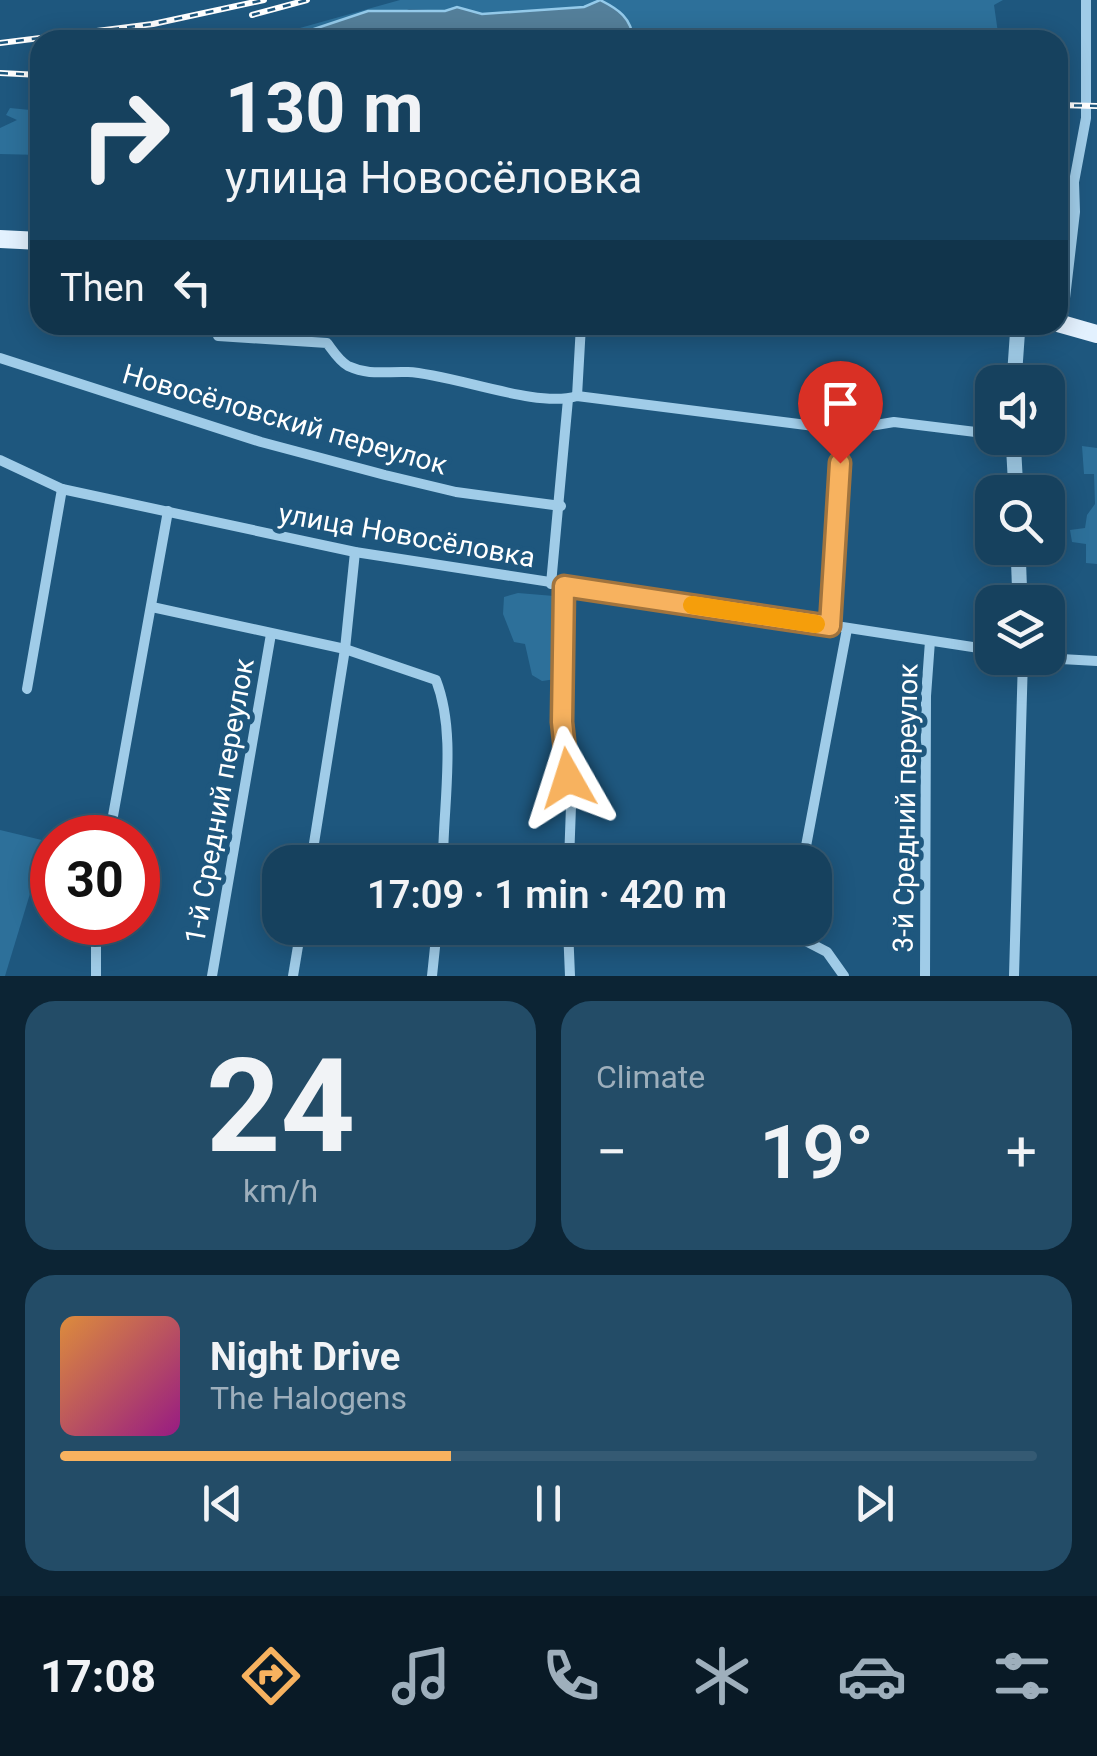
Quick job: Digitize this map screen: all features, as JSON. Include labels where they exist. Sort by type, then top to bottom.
[{"type":"main road","points":[[0,238],[30,240]]},
{"type":"main road","points":[[1068,326],[1097,334]]},
{"type":"street","points":[[1068,264],[1075,212],[1074,182],[1086,112],[1086,0]]},
{"type":"street","points":[[550,584],[580,335]]},
{"type":"street","points":[[1015,365],[1017,335]]},
{"type":"street","points":[[218,336],[297,338],[326,343],[344,364],[378,376],[406,372],[572,397],[846,430],[894,422],[975,432]]},
{"type":"street","name":"Новосёловский переулок","points":[[0,358],[262,442],[384,475],[456,492],[561,506]]},
{"type":"street","points":[[830,626],[840,463],[846,430]]},
{"type":"street","name":"улица Новосёловка","points":[[0,460],[62,488],[355,552],[975,648]]},
{"type":"street","points":[[28,689],[62,488]]},
{"type":"street","points":[[112,815],[168,511]]},
{"type":"street","points":[[314,845],[345,649],[355,552]]},
{"type":"street","points":[[564,586],[562,722],[571,806],[570,845]]},
{"type":"street","points":[[152,608],[345,649],[436,680],[447,708],[444,845]]},
{"type":"street","points":[[807,845],[846,628]]},
{"type":"street","name":"1-й Средний переулок","points":[[212,976],[271,634]]},
{"type":"street","name":"3-й Средний переулок","points":[[925,976],[926,696],[930,641]]},
{"type":"street","points":[[1065,659],[1097,661]]},
{"type":"street","points":[[1014,976],[1022,675]]},
{"type":"street","points":[[96,945],[96,976]]},
{"type":"street","points":[[294,976],[299,945]]},
{"type":"street","points":[[432,976],[435,945]]},
{"type":"street","points":[[569,945],[570,976]]},
{"type":"street","points":[[814,945],[828,952],[844,976]]},
{"type":"shaded area","points":[[400,0],[598,0],[585,7],[482,14],[457,7],[445,11],[409,9],[366,30],[293,30]]},
{"type":"shaded area","points":[[600,0],[1003,0],[994,5],[998,30],[631,30],[613,7]]},
{"type":"shaded area","points":[[600,0],[623,15],[631,30],[314,29],[368,11],[445,11],[457,7],[482,14],[584,7]]},
{"type":"shaded area","points":[[10,108],[30,110],[30,155],[0,154],[0,128],[17,120],[6,115]]},
{"type":"shaded area","points":[[1082,446],[1097,448],[1097,564],[1086,563],[1086,544],[1072,542],[1070,530],[1085,528],[1087,515],[1095,504],[1094,474],[1084,474]]},
{"type":"shaded area","points":[[518,593],[554,596],[556,679],[542,681],[532,675],[525,644],[514,642],[503,614],[504,597]]},
{"type":"shaded area","points":[[0,830],[30,837],[30,894],[5,976],[0,976]]},
{"type":"railway","points":[[105,30],[153,24],[264,0]]},
{"type":"railway","points":[[252,15],[307,0]]},
{"type":"railway","points":[[0,43],[30,39]]},
{"type":"railway","points":[[0,73],[30,74]]},
{"type":"railway","points":[[1068,105],[1097,106]]},
{"type":"slow traffic","points":[[692,605],[816,624]]},
{"type":"route","points":[[568,778],[562,722],[564,586],[830,626],[840,463]]}]
